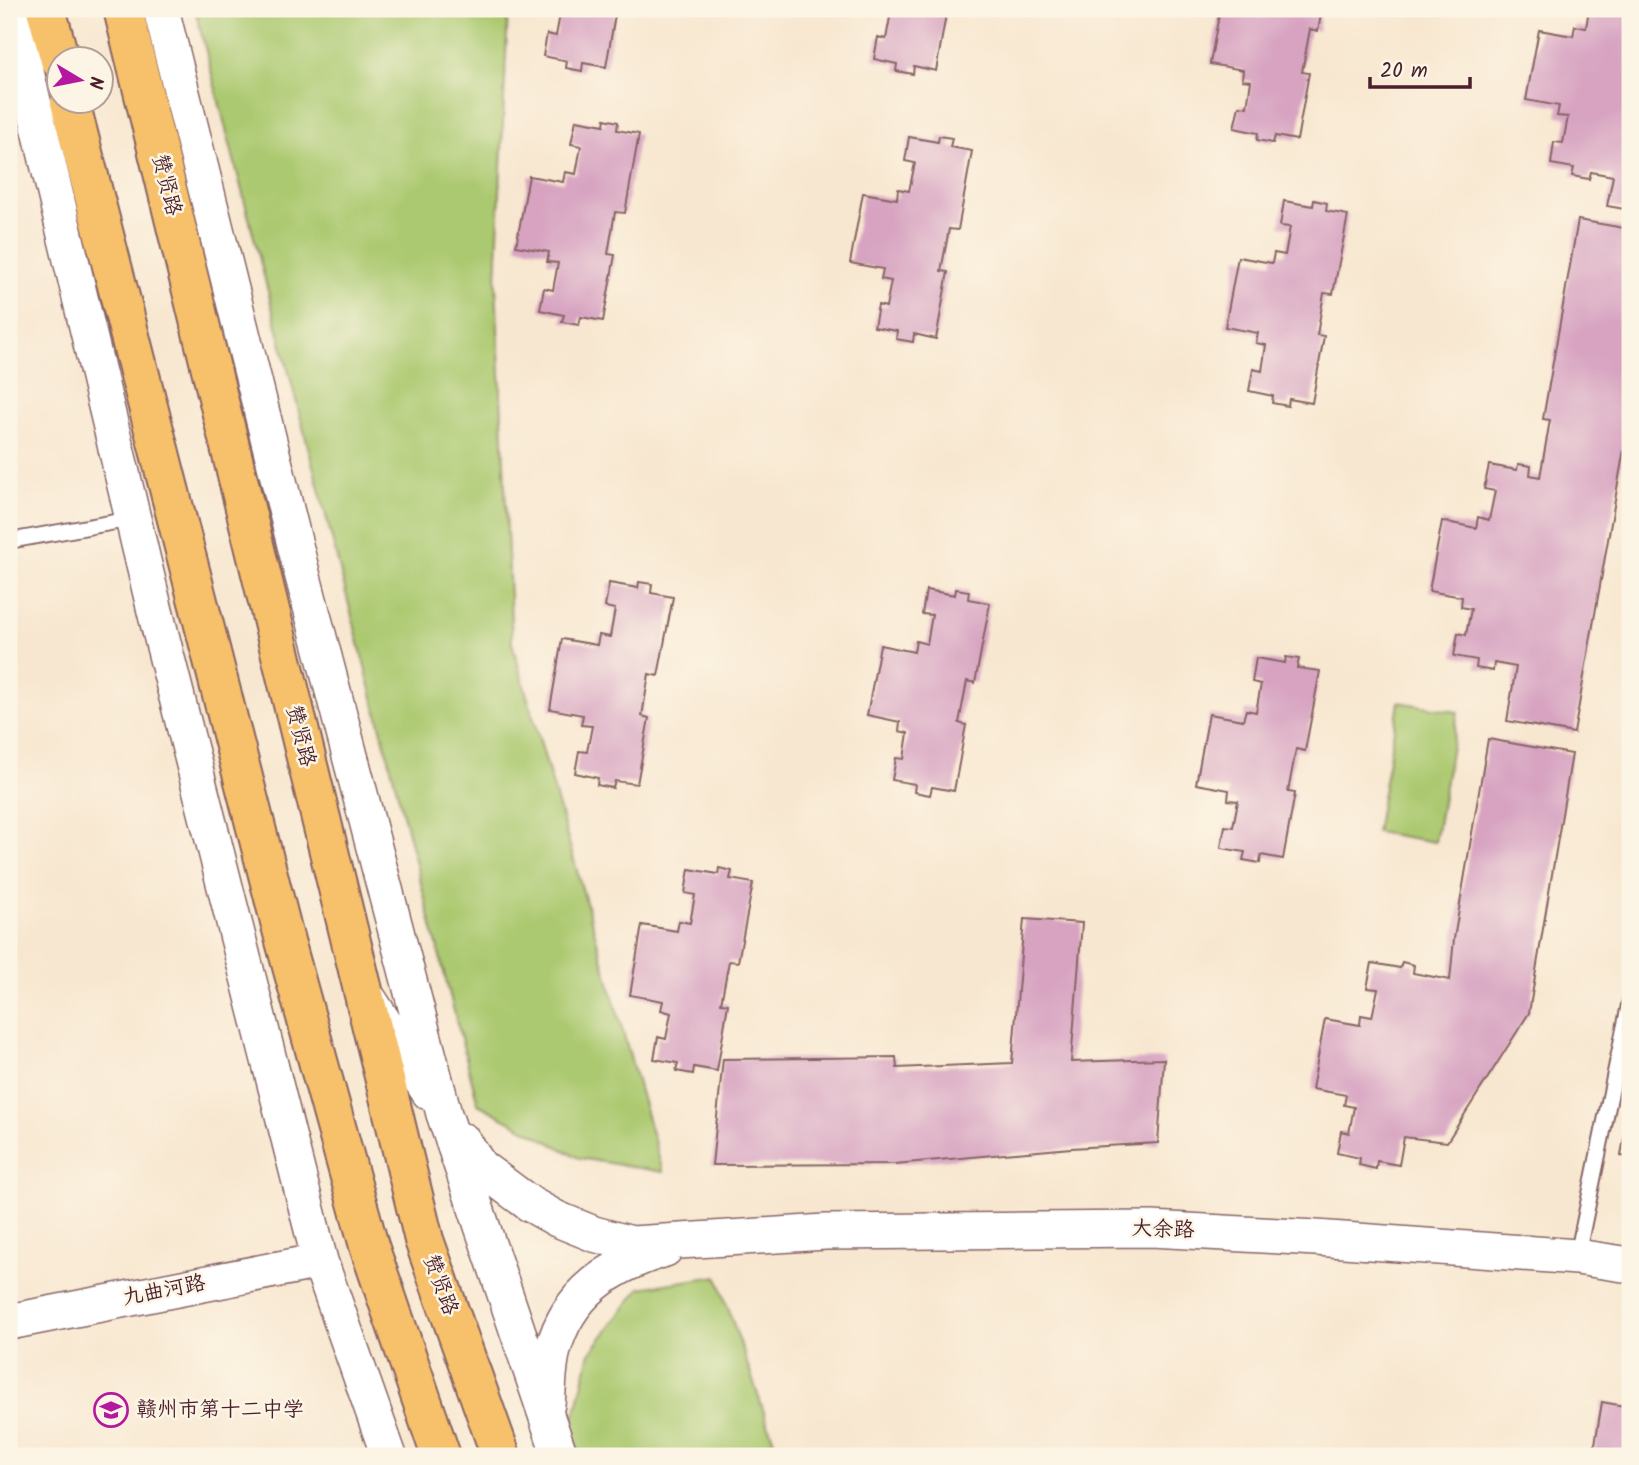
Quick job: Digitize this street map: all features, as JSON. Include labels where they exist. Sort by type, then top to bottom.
[{"type":"main road","points":[[46,9],[56,46]]},
{"type":"main road","name":"赞贤路","points":[[123,9],[424,1240],[501,1456]]},
{"type":"main road","points":[[74,116],[285,941],[369,1246],[440,1456]]},
{"type":"street","points":[[11,9],[133,519],[320,1261],[389,1456]]},
{"type":"street","points":[[161,9],[299,559],[444,1114],[554,1441]]},
{"type":"street","points":[[279,1098],[285,941]]},
{"type":"street","points":[[362,989],[481,1167],[530,1204],[557,1219],[594,1234],[632,1244],[695,1239]]},
{"type":"street","name":"大余路","points":[[695,1239],[825,1232],[1151,1229],[1577,1257],[1630,1265]]},
{"type":"street","points":[[554,1441],[549,1371],[553,1348],[573,1306],[606,1273],[626,1262],[695,1239]]},
{"type":"street","name":"九曲河路","points":[[9,1322],[320,1261]]},
{"type":"lane","points":[[9,541],[133,519]]},
{"type":"lane","points":[[1577,1257],[1630,1000]]},
{"type":"green space","points":[[195,9],[508,9],[496,283],[512,643],[663,1172],[579,1158],[478,1104]]},
{"type":"green space","points":[[1399,702],[1458,712],[1435,842],[1376,832]]},
{"type":"green space","points":[[717,1276],[779,1456],[580,1456],[571,1432],[590,1353],[640,1288]]},
{"type":"building","points":[[561,9],[616,9],[606,67],[583,63],[582,71],[566,68],[567,61],[543,56],[547,34],[556,36]]},
{"type":"building","points":[[879,9],[947,9],[936,71],[914,66],[913,74],[896,71],[897,64],[874,59],[878,37],[886,39],[891,12]]},
{"type":"building","points":[[1220,9],[1322,9],[1318,31],[1310,29],[1302,72],[1309,73],[1297,140],[1275,136],[1273,143],[1257,140],[1258,133],[1234,128],[1239,106],[1247,107],[1251,81],[1242,80],[1243,70],[1210,64]]},
{"type":"building","points":[[1589,9],[1630,9],[1630,210],[1607,206],[1613,176],[1591,172],[1589,179],[1572,176],[1574,168],[1551,164],[1554,142],[1563,143],[1568,117],[1557,116],[1559,106],[1526,100],[1539,30],[1573,36],[1575,26],[1586,28]]},
{"type":"building","points":[[605,119],[618,122],[617,130],[639,134],[625,213],[615,212],[608,254],[615,255],[603,321],[581,317],[579,325],[562,322],[564,315],[540,310],[544,288],[553,290],[558,263],[547,262],[549,252],[516,246],[529,176],[563,182],[565,172],[576,174],[581,146],[571,144],[576,120],[604,125]]},
{"type":"building","points":[[939,136],[952,138],[950,147],[972,151],[958,230],[949,229],[941,271],[948,272],[936,339],[914,334],[913,342],[896,339],[897,331],[874,327],[878,305],[886,307],[891,281],[881,279],[883,269],[850,263],[863,193],[897,199],[898,189],[909,191],[915,163],[905,161],[909,137],[938,142]]},
{"type":"building","points":[[1314,200],[1327,203],[1326,211],[1348,215],[1333,294],[1324,293],[1317,335],[1324,336],[1312,403],[1289,399],[1288,406],[1272,403],[1273,396],[1249,391],[1253,369],[1262,371],[1266,345],[1256,343],[1258,333],[1225,327],[1238,257],[1272,263],[1274,253],[1285,255],[1290,227],[1280,226],[1284,201],[1313,206]]},
{"type":"building","points":[[1578,220],[1630,229],[1630,415],[1574,733],[1507,721],[1516,667],[1494,663],[1493,671],[1476,668],[1477,660],[1454,656],[1458,633],[1466,635],[1471,609],[1461,607],[1462,597],[1429,591],[1442,521],[1476,528],[1478,517],[1489,520],[1495,491],[1484,489],[1489,465],[1517,470],[1518,464],[1531,466],[1530,475],[1540,477],[1550,420],[1543,419]]},
{"type":"building","points":[[639,582],[652,584],[651,593],[673,597],[658,676],[649,674],[642,716],[649,718],[637,784],[615,781],[613,788],[597,785],[598,778],[575,773],[579,751],[587,752],[592,726],[581,725],[583,715],[550,709],[562,639],[597,645],[599,635],[610,637],[615,609],[605,607],[609,583],[638,588]]},
{"type":"building","points":[[956,589],[969,591],[968,599],[990,603],[975,683],[967,681],[959,723],[966,725],[954,791],[932,787],[930,795],[914,792],[915,784],[892,780],[896,758],[904,759],[908,733],[899,731],[900,722],[867,715],[880,645],[914,652],[916,641],[927,644],[932,615],[922,614],[926,590],[955,595]]},
{"type":"building","points":[[1286,657],[1299,659],[1297,668],[1320,671],[1305,751],[1296,749],[1288,792],[1295,793],[1283,859],[1261,855],[1260,863],[1243,860],[1245,852],[1221,848],[1225,826],[1233,827],[1238,801],[1228,800],[1229,790],[1196,784],[1209,714],[1243,720],[1246,710],[1256,712],[1261,684],[1252,682],[1256,658],[1285,663]]},
{"type":"building","points":[[1488,739],[1572,754],[1529,1013],[1447,1142],[1404,1137],[1399,1165],[1377,1161],[1376,1169],[1359,1165],[1360,1158],[1337,1153],[1341,1131],[1349,1133],[1354,1107],[1344,1105],[1346,1095],[1312,1089],[1325,1019],[1360,1025],[1361,1015],[1372,1017],[1378,989],[1367,988],[1372,963],[1400,968],[1402,962],[1414,965],[1413,973],[1450,980],[1454,939]]},
{"type":"building","points":[[719,868],[732,871],[730,879],[753,883],[738,962],[729,961],[721,1003],[728,1004],[717,1071],[694,1067],[693,1074],[676,1071],[678,1063],[654,1059],[658,1037],[666,1039],[671,1013],[661,1010],[663,1001],[630,995],[642,925],[677,931],[679,921],[690,923],[695,895],[685,893],[689,869],[718,874]]},
{"type":"building","points":[[1024,919],[1082,923],[1071,1062],[1164,1059],[1158,1143],[895,1164],[712,1165],[723,1059],[896,1057],[897,1068],[1012,1063]]},
{"type":"building","points":[[1630,1107],[1630,1157],[1621,1156]]},
{"type":"building","points":[[1602,1402],[1630,1407],[1630,1456],[1593,1456]]},
{"type":"place","name":"赣州市第十二中学","points":[[111,1410]]}]
